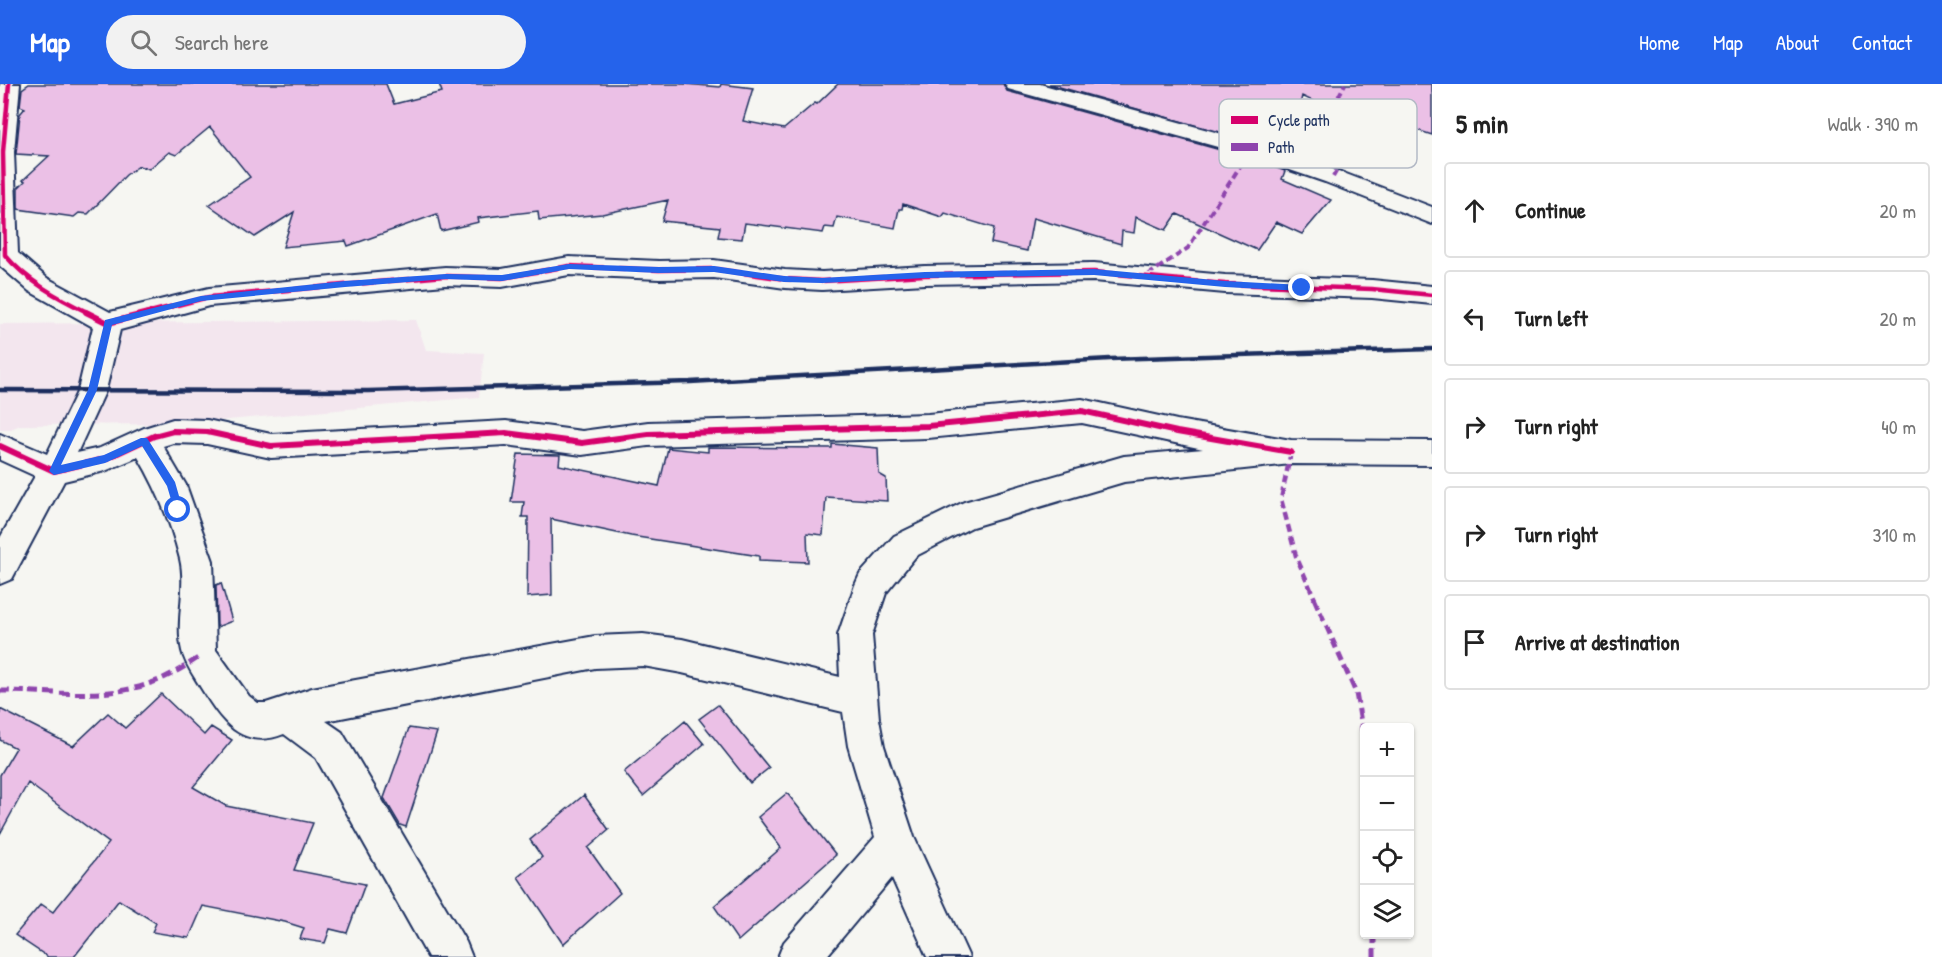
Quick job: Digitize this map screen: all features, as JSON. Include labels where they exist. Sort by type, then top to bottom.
[{"type":"street","points":[[9,84],[3,152],[5,255],[16,267],[61,299],[108,322],[209,297],[446,276],[502,278],[569,266],[659,270],[714,269],[784,279],[822,281],[925,275],[1094,272],[1225,284],[1372,289],[1432,295]]},
{"type":"street","points":[[1016,84],[1219,139]]},
{"type":"street","points":[[1308,168],[1432,216]]},
{"type":"street","points":[[0,569],[54,471],[92,390],[108,322]]},
{"type":"street","points":[[0,446],[54,471],[105,459],[173,431],[192,430],[271,446],[506,433],[582,442],[648,434],[928,426],[1082,411],[1177,432],[1291,452]]},
{"type":"street","points":[[144,441],[171,485],[197,561],[198,640],[203,660],[241,713],[258,721],[273,722],[302,708],[324,703],[356,699],[595,652],[643,650],[682,656],[860,699]]},
{"type":"street","points":[[948,957],[896,842],[866,746],[861,719],[855,635],[872,585],[905,546],[964,516],[1124,469],[1291,452],[1432,453]]},
{"type":"street","points":[[288,715],[328,745],[451,957]]},
{"type":"street","points":[[799,957],[896,842]]},
{"type":"shaded area","points":[[416,320],[426,350],[484,353],[479,397],[185,424],[20,425],[11,429],[0,429],[0,324]]},
{"type":"building","points":[[29,84],[386,84],[394,104],[442,92],[439,84],[684,84],[720,87],[721,84],[753,88],[743,121],[784,129],[815,103],[817,104],[838,84],[1003,84],[1007,91],[1219,150],[1219,168],[1276,168],[1285,171],[1282,179],[1331,200],[1302,234],[1276,222],[1257,250],[1177,214],[1166,230],[1136,217],[1134,233],[1122,231],[1121,244],[1033,218],[1027,251],[991,243],[994,228],[945,213],[942,217],[903,204],[902,209],[899,209],[895,228],[837,217],[834,228],[825,227],[823,233],[745,223],[742,239],[718,237],[720,227],[662,221],[668,200],[602,214],[539,220],[538,211],[478,218],[479,222],[441,231],[437,214],[348,246],[346,241],[283,247],[294,212],[255,237],[209,205],[250,177],[210,127],[176,155],[169,152],[149,169],[139,166],[126,175],[88,214],[79,213],[74,217],[18,209],[18,188],[25,181],[23,180],[49,156],[16,154],[20,114],[25,108],[20,106],[22,89]]},
{"type":"building","points":[[1049,84],[1432,84],[1432,135],[1417,130],[1417,99],[1308,99],[1302,96],[1301,99],[1219,99],[1219,132]]},
{"type":"building","points":[[832,444],[878,448],[879,474],[886,478],[887,501],[826,497],[823,535],[807,533],[808,562],[759,560],[759,556],[631,536],[551,519],[552,595],[527,597],[528,517],[522,517],[524,502],[511,502],[518,454],[560,455],[559,465],[659,486],[668,448],[708,452],[708,447],[832,448]]},
{"type":"building","points":[[221,583],[232,621],[217,627],[216,585]]},
{"type":"building","points":[[161,694],[204,735],[211,727],[232,740],[193,787],[226,806],[313,823],[294,870],[365,884],[347,933],[330,929],[325,943],[300,939],[304,928],[285,922],[203,906],[189,938],[152,932],[156,923],[119,900],[74,957],[48,957],[15,935],[41,904],[53,912],[109,843],[28,783],[0,834],[0,775],[16,748],[0,740],[0,709],[73,746],[108,713],[125,728]]},
{"type":"building","points":[[718,705],[769,768],[750,783],[699,719]]},
{"type":"building","points":[[685,721],[704,744],[643,796],[624,772]]},
{"type":"building","points":[[409,728],[437,732],[406,827],[400,825],[384,798]]},
{"type":"building","points":[[787,793],[836,855],[738,941],[714,906],[781,848],[758,817]]},
{"type":"building","points":[[584,795],[609,830],[588,848],[620,893],[563,944],[518,877],[542,857],[530,840]]},
{"type":"railway","points":[[0,390],[368,391],[690,382],[1110,359],[1432,349]]},
{"type":"marked path","points":[[1337,99],[1345,84]]},
{"type":"marked path","points":[[1148,275],[1188,248],[1239,168]]},
{"type":"marked path","points":[[1333,177],[1339,168]]},
{"type":"marked path","points":[[1291,452],[1281,499],[1296,556],[1356,693],[1362,723]]},
{"type":"marked path","points":[[0,691],[105,692],[122,690],[156,681],[201,656]]},
{"type":"marked path","points":[[1374,939],[1374,957]]},
{"type":"cycle path","points":[[9,84],[3,152],[5,255],[24,275],[108,323],[209,297],[445,276],[502,278],[569,266],[659,270],[714,269],[785,279],[822,281],[925,275],[1094,272],[1225,284],[1372,289],[1432,295]]},
{"type":"cycle path","points":[[0,446],[54,471],[105,459],[154,436],[173,431],[207,432],[271,446],[506,433],[582,443],[648,434],[928,426],[1082,411],[1177,432],[1291,452]]},
{"type":"route","points":[[178,510],[171,485],[144,441],[105,459],[54,471],[92,390],[108,322],[201,298],[446,276],[489,279],[515,277],[569,266],[659,270],[714,269],[784,279],[822,281],[925,275],[1094,272],[1225,284],[1302,288]]}]
